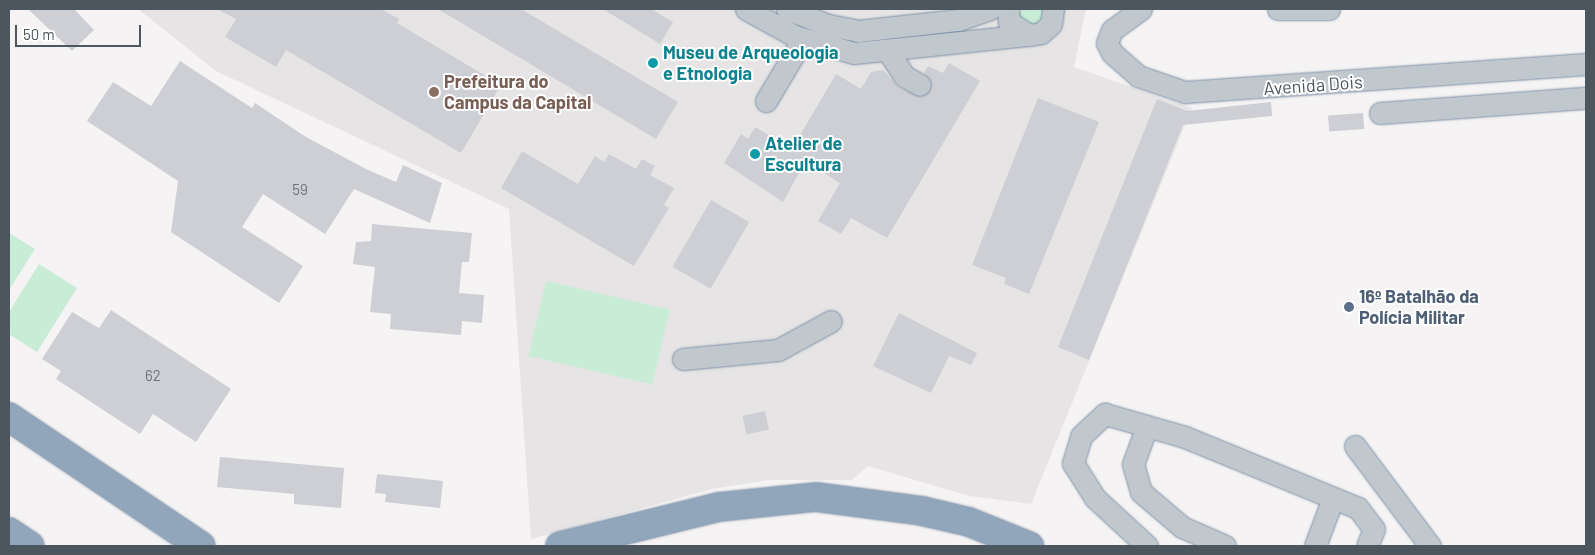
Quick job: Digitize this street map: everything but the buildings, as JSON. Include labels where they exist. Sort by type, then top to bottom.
[{"type":"highway","points":[[9,417],[200,546]]},
{"type":"highway","points":[[560,546],[719,507],[816,497],[922,511],[969,522],[1028,546]]},
{"type":"highway","points":[[9,532],[30,546]]},
{"type":"street","points":[[746,9],[803,39],[854,53],[1029,36],[1041,33],[1050,24],[1053,9]]},
{"type":"street","points":[[787,9],[828,25],[858,30],[958,20],[990,9]]},
{"type":"street","points":[[1008,9],[1009,22],[1029,36]]},
{"type":"street","name":"Avenida Dois","points":[[1141,9],[1112,30],[1107,43],[1112,53],[1138,76],[1185,92],[1586,64]]},
{"type":"street","points":[[1278,9],[1329,9]]},
{"type":"street","points":[[766,101],[803,39]]},
{"type":"street","points":[[888,51],[904,76],[920,85]]},
{"type":"street","points":[[1380,113],[1586,98]]},
{"type":"street","points":[[683,359],[778,350],[832,321]]},
{"type":"street","points":[[1147,546],[1096,498],[1073,463],[1081,436],[1104,414],[1185,437],[1358,508],[1374,529],[1367,546]]},
{"type":"street","points":[[1146,426],[1133,464],[1141,492],[1182,527],[1225,546]]},
{"type":"street","points":[[1355,446],[1430,546]]},
{"type":"street","points":[[1315,546],[1333,498]]},
{"type":"shaded area","points":[[138,9],[1086,9],[1074,67],[1192,108],[1031,504],[969,496],[868,466],[852,480],[769,480],[712,489],[531,539],[509,209],[216,71]]},
{"type":"green space","points":[[1013,9],[1048,9],[1033,31]]},
{"type":"green space","points":[[9,233],[35,249],[9,290]]},
{"type":"green space","points":[[39,264],[77,288],[37,352],[9,334],[9,312]]},
{"type":"green space","points":[[546,281],[670,310],[652,385],[529,356]]},
{"type":"place","name":"Museu de Arqueologia e Etnologia","points":[[653,63]]},
{"type":"place","name":"Prefeitura do Campus da Capital","points":[[434,92]]},
{"type":"place","name":"Atelier de Escultura","points":[[755,154]]},
{"type":"place","name":"16º Batalhão da Polícia Militar","points":[[1349,307]]}]
